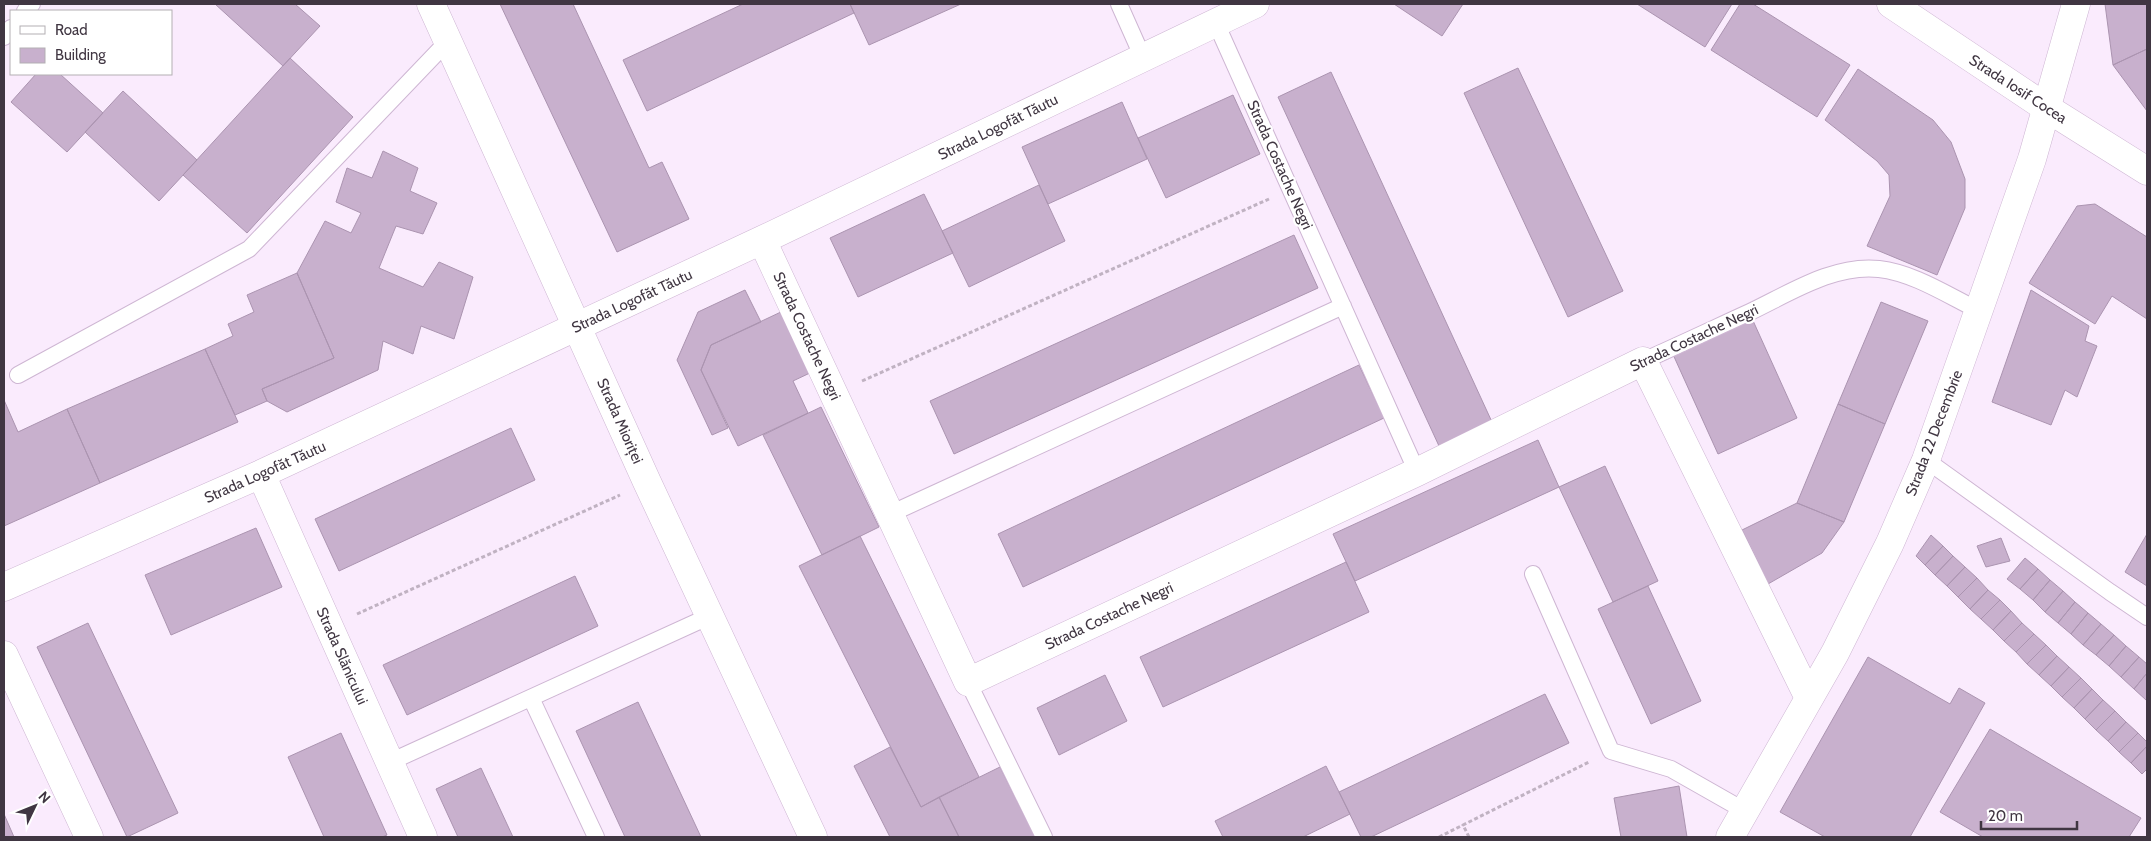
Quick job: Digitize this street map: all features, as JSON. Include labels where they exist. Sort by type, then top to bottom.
[{"type":"street","name":"Strada Mioriței","points":[[431,4],[647,482],[813,837]]},
{"type":"street","name":"Strada Logofăt Tăutu","points":[[4,587],[261,474],[578,327],[1255,4]]},
{"type":"street","name":"Strada Iosif Cocea","points":[[1891,4],[2045,107],[2147,171]]},
{"type":"street","name":"Strada 22 Decembrie","points":[[1730,837],[1835,653],[1890,543],[1926,460],[2032,159],[2045,107],[2076,4]]},
{"type":"street","name":"Strada Costache Negri","points":[[762,240],[968,682],[1417,472],[1643,362]]},
{"type":"street","points":[[1643,362],[1809,698]]},
{"type":"street","name":"Strada Slănicului","points":[[261,474],[423,837]]},
{"type":"street","points":[[4,655],[89,837]]},
{"type":"lane","points":[[1119,4],[1143,58]]},
{"type":"lane","name":"Strada Costache Negri","points":[[1216,23],[1417,472]]},
{"type":"lane","points":[[18,375],[249,249],[448,41]]},
{"type":"lane","name":"Strada Costache Negri","points":[[1643,362],[1800,288],[1833,274],[1857,269],[1880,269],[1914,279],[1978,310]]},
{"type":"lane","points":[[890,514],[1343,306]]},
{"type":"lane","points":[[1926,460],[2147,617]]},
{"type":"lane","points":[[1533,574],[1611,751],[1671,769],[1745,811]]},
{"type":"lane","points":[[390,762],[710,616]]},
{"type":"lane","points":[[968,682],[1044,837]]},
{"type":"lane","points":[[531,698],[596,837]]},
{"type":"path","points":[[833,394],[1291,190]]},
{"type":"path","points":[[329,626],[647,482]]},
{"type":"path","points":[[1439,837],[1611,751]]},
{"type":"path","points":[[1463,826],[1469,837]]},
{"type":"building","points":[[215,4],[295,4],[320,26],[283,66]]},
{"type":"building","points":[[500,4],[573,4],[649,168],[662,162],[689,219],[617,252]]},
{"type":"building","points":[[743,4],[850,4],[854,13],[647,111],[623,60]]},
{"type":"building","points":[[850,4],[961,4],[869,45]]},
{"type":"building","points":[[1394,4],[1463,4],[1442,36]]},
{"type":"building","points":[[1637,4],[1732,4],[1705,47]]},
{"type":"building","points":[[1740,4],[1753,4],[1850,65],[1817,117],[1711,50]]},
{"type":"building","points":[[2105,4],[2147,4],[2147,49],[2113,65]]},
{"type":"building","points":[[2147,49],[2147,111],[2113,65]]},
{"type":"building","points":[[290,58],[353,117],[247,233],[183,175]]},
{"type":"building","points":[[1518,68],[1623,291],[1568,317],[1464,93]]},
{"type":"building","points":[[1858,69],[1933,120],[1951,142],[1965,179],[1965,208],[1937,275],[1867,246],[1890,196],[1889,175],[1877,161],[1825,120]]},
{"type":"building","points":[[1331,72],[1492,422],[1439,446],[1278,97]]},
{"type":"building","points":[[35,75],[61,75],[103,113],[67,152],[11,102]]},
{"type":"building","points":[[123,91],[197,160],[159,201],[85,132]]},
{"type":"building","points":[[1233,95],[1260,154],[1166,198],[1138,138]]},
{"type":"building","points":[[1122,102],[1147,159],[1048,204],[1022,147]]},
{"type":"building","points":[[383,151],[418,168],[410,191],[437,203],[423,234],[396,226],[379,268],[423,287],[439,262],[473,277],[454,339],[421,326],[413,354],[383,341],[378,370],[287,412],[267,401],[262,389],[334,358],[297,273],[325,221],[351,233],[361,213],[336,202],[347,168],[372,178]]},
{"type":"building","points":[[1039,185],[1065,241],[969,287],[942,231]]},
{"type":"building","points":[[924,194],[953,253],[858,297],[830,238]]},
{"type":"building","points":[[2095,204],[2147,237],[2147,319],[2112,296],[2095,324],[2029,283],[2077,206]]},
{"type":"building","points":[[1294,235],[1318,288],[954,454],[930,401]]},
{"type":"building","points":[[297,273],[334,358],[262,389],[267,401],[235,415],[205,349],[233,336],[228,324],[254,312],[247,295]]},
{"type":"building","points":[[745,290],[761,322],[711,345],[701,370],[728,428],[712,435],[677,360],[698,312]]},
{"type":"building","points":[[2031,290],[2089,326],[2085,341],[2097,346],[2077,397],[2065,390],[2051,425],[1992,402]]},
{"type":"building","points":[[1881,302],[1928,321],[1885,424],[1838,404]]},
{"type":"building","points":[[783,311],[812,372],[793,381],[808,413],[738,446],[701,370],[711,345]]},
{"type":"building","points":[[1750,314],[1797,418],[1718,454],[1671,350]]},
{"type":"building","points":[[205,349],[238,422],[100,483],[67,409]]},
{"type":"building","points":[[1359,365],[1384,418],[1023,587],[998,534]]},
{"type":"building","points":[[4,400],[18,432],[67,409],[100,483],[4,526]]},
{"type":"building","points":[[1838,404],[1885,424],[1844,522],[1797,503]]},
{"type":"building","points":[[821,407],[879,527],[822,555],[763,435]]},
{"type":"building","points":[[511,428],[535,480],[339,571],[315,519]]},
{"type":"building","points":[[1538,440],[1559,487],[1355,581],[1333,534]]},
{"type":"building","points":[[1605,466],[1658,581],[1613,602],[1559,487]]},
{"type":"building","points":[[1797,503],[1844,522],[1822,553],[1768,584],[1742,530]]},
{"type":"building","points":[[256,528],[282,587],[171,635],[145,575]]},
{"type":"building","points":[[2147,534],[2147,586],[2125,572]]},
{"type":"building","points":[[1931,535],[1943,546],[1925,565],[1916,556]]},
{"type":"building","points":[[860,536],[979,777],[921,807],[799,566]]},
{"type":"building","points":[[2001,538],[2010,561],[1986,567],[1977,546]]},
{"type":"building","points":[[1943,546],[1953,556],[1935,575],[1925,565]]},
{"type":"building","points":[[1953,556],[1965,567],[1947,586],[1935,575]]},
{"type":"building","points":[[2025,558],[2038,569],[2020,589],[2007,579]]},
{"type":"building","points":[[1346,562],[1369,612],[1163,707],[1140,657]]},
{"type":"building","points":[[1965,567],[1977,578],[1958,597],[1947,586]]},
{"type":"building","points":[[2038,569],[2050,580],[2033,600],[2020,589]]},
{"type":"building","points":[[575,576],[598,626],[407,715],[383,665]]},
{"type":"building","points":[[1977,578],[1988,590],[1970,609],[1958,597]]},
{"type":"building","points":[[2050,580],[2063,591],[2045,612],[2033,600]]},
{"type":"building","points":[[1648,586],[1701,701],[1651,724],[1598,609]]},
{"type":"building","points":[[1988,590],[2000,600],[1981,619],[1970,609]]},
{"type":"building","points":[[2063,591],[2075,602],[2058,623],[2045,612]]},
{"type":"building","points":[[2000,600],[2011,611],[1993,630],[1981,619]]},
{"type":"building","points":[[2075,602],[2088,613],[2071,634],[2058,623]]},
{"type":"building","points":[[2011,611],[2022,623],[2004,641],[1993,630]]},
{"type":"building","points":[[2088,613],[2101,624],[2083,645],[2071,634]]},
{"type":"building","points":[[88,623],[178,813],[127,837],[37,647]]},
{"type":"building","points":[[2022,623],[2034,634],[2016,652],[2004,641]]},
{"type":"building","points":[[2101,624],[2114,635],[2096,655],[2083,645]]},
{"type":"building","points":[[2034,634],[2046,645],[2027,664],[2016,652]]},
{"type":"building","points":[[2114,635],[2126,646],[2109,666],[2096,655]]},
{"type":"building","points":[[2046,645],[2057,656],[2039,675],[2027,664]]},
{"type":"building","points":[[2126,646],[2139,657],[2121,677],[2109,666]]},
{"type":"building","points":[[2057,656],[2069,667],[2051,686],[2039,675]]},
{"type":"building","points":[[1868,657],[1950,704],[1959,688],[1985,703],[1910,837],[1825,837],[1780,812]]},
{"type":"building","points":[[2139,657],[2147,664],[2147,673],[2134,689],[2121,677]]},
{"type":"building","points":[[2069,667],[2081,678],[2062,697],[2051,686]]},
{"type":"building","points":[[2147,673],[2147,698],[2146,700],[2134,689]]},
{"type":"building","points":[[1105,675],[1127,721],[1059,755],[1037,708]]},
{"type":"building","points":[[2081,678],[2092,689],[2074,708],[2062,697]]},
{"type":"building","points":[[2092,689],[2103,700],[2085,719],[2074,708]]},
{"type":"building","points":[[1545,694],[1569,743],[1371,837],[1361,837],[1339,792]]},
{"type":"building","points":[[2103,700],[2115,711],[2096,730],[2085,719]]},
{"type":"building","points":[[638,702],[701,837],[625,837],[576,731]]},
{"type":"building","points":[[2115,711],[2126,722],[2108,741],[2096,730]]},
{"type":"building","points":[[2126,722],[2138,733],[2119,752],[2108,741]]},
{"type":"building","points":[[1990,729],[2141,818],[2129,837],[1983,837],[1940,812]]},
{"type":"building","points":[[341,733],[387,835],[382,837],[324,837],[288,757]]},
{"type":"building","points":[[2138,733],[2147,742],[2147,746],[2131,763],[2119,752]]},
{"type":"building","points":[[2147,746],[2147,769],[2142,774],[2131,763]]},
{"type":"building","points":[[890,747],[921,807],[939,797],[959,837],[890,837],[854,766]]},
{"type":"building","points":[[1326,766],[1350,814],[1303,837],[1223,837],[1215,821]]},
{"type":"building","points":[[1000,767],[1035,837],[959,837],[939,797]]},
{"type":"building","points":[[481,768],[513,837],[458,837],[436,789]]},
{"type":"building","points":[[1679,786],[1687,837],[1621,837],[1614,798]]},
{"type":"building","points":[[4,814],[14,837],[4,837]]}]
